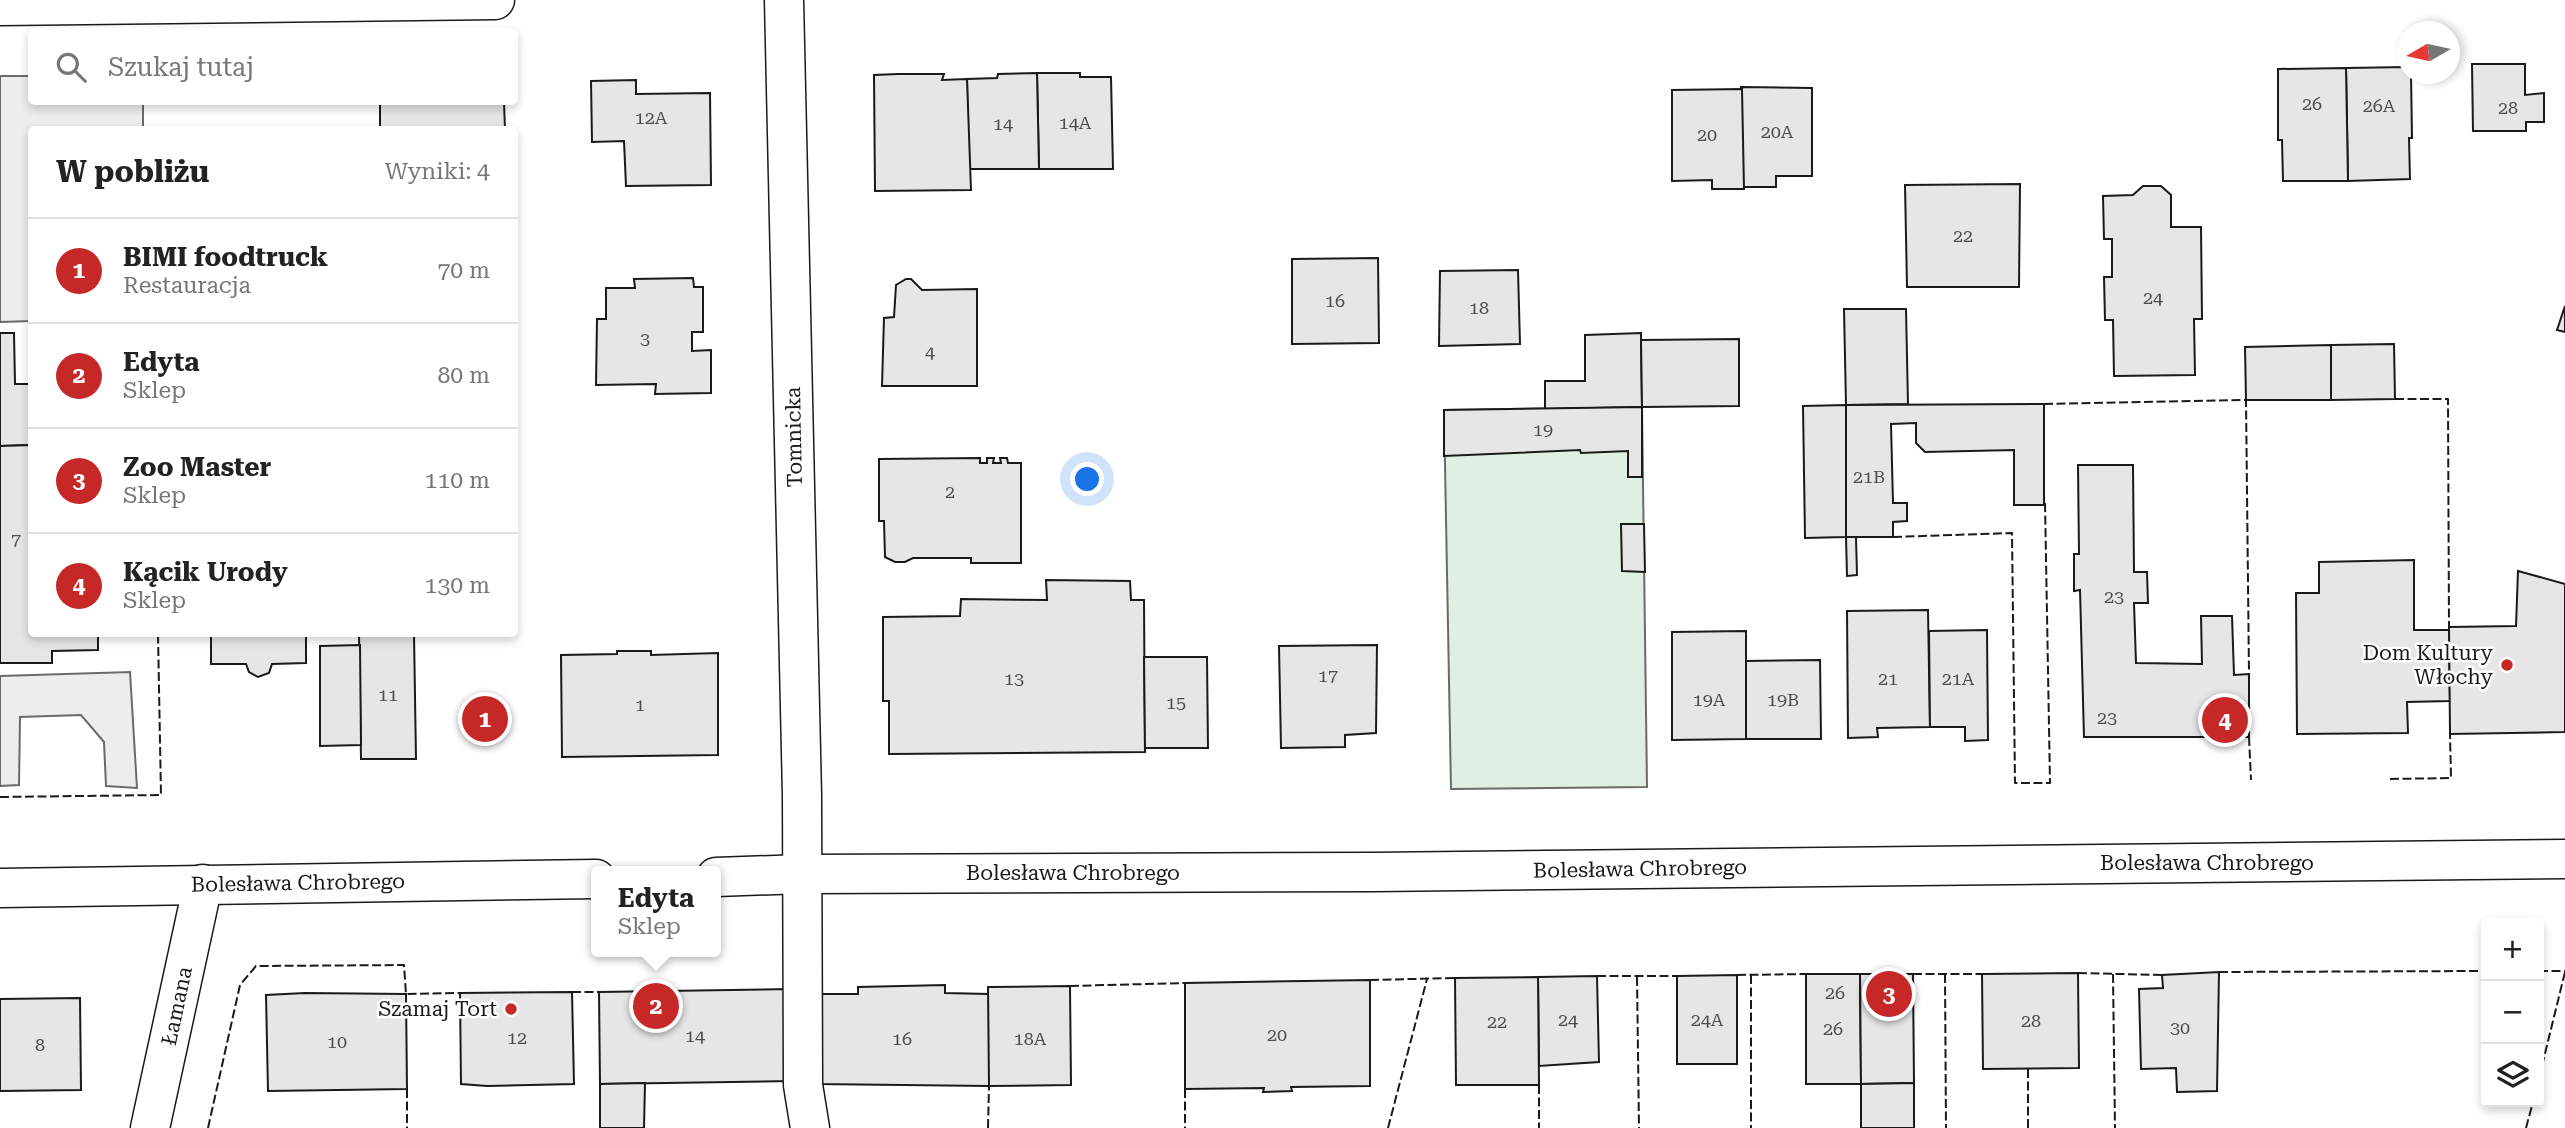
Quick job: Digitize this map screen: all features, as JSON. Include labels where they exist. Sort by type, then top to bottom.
[{"type":"main road","points":[[0,6],[495,0]]},
{"type":"main road","name":"Tomnicka","points":[[784,0],[803,874],[803,1085],[810,1128]]},
{"type":"main road","name":"Bolesława Chrobrego","points":[[721,877],[2565,859]]},
{"type":"main road","name":"Bolesława Chrobrego","points":[[0,888],[591,879]]},
{"type":"main road","name":"Łamana","points":[[150,1128],[204,884]]},
{"type":"green space","points":[[1642,407],[1647,787],[1451,789],[1444,410]]},
{"type":"shaded area","points":[[0,76],[28,76],[28,105],[143,105],[143,126],[28,126],[28,321],[0,322]]},
{"type":"shaded area","points":[[130,672],[137,788],[106,786],[104,742],[81,715],[20,717],[19,785],[0,786],[0,676]]},
{"type":"building","points":[[2472,64],[2525,64],[2525,95],[2544,93],[2544,122],[2526,122],[2526,131],[2473,131]]},
{"type":"building","points":[[2397,67],[2397,84],[2411,84],[2410,179],[2348,181],[2346,68]]},
{"type":"building","points":[[2346,68],[2348,181],[2283,181],[2282,140],[2278,140],[2278,69]]},
{"type":"building","points":[[1037,73],[1080,73],[1080,77],[1111,77],[1113,169],[1039,169]]},
{"type":"building","points":[[1037,73],[1039,169],[968,169],[967,79],[997,78],[998,74]]},
{"type":"building","points":[[944,74],[942,80],[967,79],[971,190],[875,191],[874,75]]},
{"type":"building","points":[[636,80],[636,94],[710,93],[711,185],[626,186],[624,141],[592,142],[591,81]]},
{"type":"building","points":[[1741,87],[1812,88],[1812,176],[1776,176],[1776,187],[1743,187]]},
{"type":"building","points":[[1742,89],[1744,189],[1712,189],[1712,180],[1672,181],[1672,90]]},
{"type":"building","points":[[380,105],[504,105],[505,126],[380,126]]},
{"type":"building","points":[[2020,184],[2019,287],[1907,287],[1905,185]]},
{"type":"building","points":[[2143,186],[2161,186],[2171,195],[2171,227],[2201,227],[2202,319],[2194,319],[2195,375],[2114,376],[2113,320],[2105,320],[2104,277],[2112,277],[2112,239],[2104,239],[2103,196],[2133,195]]},
{"type":"building","points":[[1378,258],[1379,343],[1292,344],[1292,259]]},
{"type":"building","points":[[1518,270],[1520,344],[1439,346],[1440,271]]},
{"type":"building","points":[[693,278],[694,287],[703,287],[703,332],[692,332],[692,351],[711,350],[711,393],[655,394],[656,384],[596,385],[597,319],[606,319],[606,288],[635,288],[634,279]]},
{"type":"building","points":[[911,279],[922,290],[977,289],[977,386],[882,386],[884,318],[894,317],[896,285]]},
{"type":"building","points":[[2565,306],[2565,332],[2557,330]]},
{"type":"building","points":[[1844,309],[1906,309],[1908,404],[1846,405]]},
{"type":"building","points":[[0,333],[14,333],[15,384],[28,384],[28,445],[0,446]]},
{"type":"building","points":[[1641,333],[1642,407],[1545,409],[1545,381],[1585,381],[1585,335]]},
{"type":"building","points":[[1739,339],[1739,406],[1642,407],[1641,340]]},
{"type":"building","points":[[2394,344],[2395,399],[2331,400],[2331,345]]},
{"type":"building","points":[[2331,345],[2331,400],[2246,400],[2245,347]]},
{"type":"building","points":[[2044,404],[2044,505],[2014,505],[2014,450],[1925,452],[1916,443],[1916,423],[1891,424],[1893,503],[1907,503],[1907,521],[1893,522],[1893,537],[1846,537],[1846,405]]},
{"type":"building","points":[[1846,405],[1846,537],[1805,538],[1803,406]]},
{"type":"building","points":[[1642,407],[1642,477],[1628,477],[1628,451],[1581,453],[1580,450],[1444,456],[1444,410]]},
{"type":"building","points":[[28,445],[28,637],[98,637],[98,650],[52,651],[52,663],[0,663],[0,446]]},
{"type":"building","points":[[980,458],[980,463],[987,463],[987,458],[994,458],[993,463],[1001,463],[1000,458],[1007,458],[1008,463],[1021,463],[1021,563],[971,563],[971,558],[913,558],[905,562],[895,562],[885,557],[884,521],[879,521],[879,459]]},
{"type":"building","points":[[2078,465],[2133,465],[2134,572],[2147,572],[2148,603],[2134,603],[2136,663],[2202,664],[2201,616],[2232,616],[2234,675],[2249,674],[2249,737],[2084,737],[2080,590],[2074,591],[2074,554],[2079,554]]},
{"type":"building","points":[[1621,524],[1644,524],[1645,572],[1622,571]]},
{"type":"building","points":[[1846,537],[1856,537],[1857,575],[1847,576]]},
{"type":"building","points":[[2414,560],[2414,630],[2449,630],[2450,701],[2407,702],[2408,733],[2297,734],[2296,593],[2319,593],[2319,562]]},
{"type":"building","name":"Dom Kultury Włochy","points":[[2518,571],[2565,584],[2565,732],[2450,734],[2449,627],[2516,626]]},
{"type":"building","points":[[1046,580],[1130,581],[1131,600],[1144,600],[1145,752],[889,754],[889,701],[883,701],[883,617],[960,616],[961,599],[1047,600]]},
{"type":"building","points":[[1928,610],[1930,727],[1877,728],[1878,737],[1848,738],[1847,611]]},
{"type":"building","points":[[1987,630],[1988,740],[1965,741],[1965,727],[1930,727],[1929,631]]},
{"type":"building","points":[[1746,631],[1746,739],[1672,740],[1672,632]]},
{"type":"building","points":[[211,637],[306,637],[306,663],[272,664],[269,673],[258,677],[249,672],[246,664],[211,664]]},
{"type":"building","points":[[359,637],[414,637],[416,759],[361,759]]},
{"type":"building","points":[[360,645],[361,745],[320,746],[320,646]]},
{"type":"building","points":[[1377,645],[1376,733],[1345,735],[1345,747],[1281,748],[1279,646]]},
{"type":"building","points":[[617,651],[651,651],[651,655],[718,653],[718,755],[562,757],[561,655],[617,654]]},
{"type":"building","points":[[1144,657],[1207,657],[1208,748],[1145,748]]},
{"type":"building","points":[[1820,660],[1821,739],[1746,739],[1746,661]]},
{"type":"building","points":[[2219,972],[2217,1091],[2177,1092],[2176,1068],[2141,1069],[2139,989],[2163,988],[2162,975]]},
{"type":"building","points":[[2078,973],[2079,1068],[1983,1069],[1982,974]]},
{"type":"building","points":[[1806,974],[1860,974],[1861,1084],[1806,1084]]},
{"type":"building","points":[[1860,974],[1913,974],[1914,1083],[1861,1084]]},
{"type":"building","points":[[1737,975],[1737,1064],[1677,1064],[1677,976]]},
{"type":"building","points":[[1597,976],[1599,1062],[1539,1066],[1538,977]]},
{"type":"building","points":[[1538,977],[1539,1085],[1456,1085],[1455,978]]},
{"type":"building","points":[[1370,980],[1370,1086],[1291,1087],[1292,1091],[1263,1092],[1264,1088],[1185,1089],[1185,983]]},
{"type":"building","points":[[945,985],[945,993],[989,994],[989,1086],[816,1084],[816,994],[858,994],[858,987]]},
{"type":"building","points":[[1070,986],[1071,1085],[989,1086],[988,987]]},
{"type":"building","points":[[790,989],[792,1081],[600,1084],[599,992]]},
{"type":"building","points":[[572,992],[574,1084],[461,1084],[460,993]]},
{"type":"building","points":[[406,994],[407,1089],[268,1091],[266,995]]},
{"type":"building","points":[[80,998],[81,1090],[0,1091],[0,999]]},
{"type":"building","points":[[645,1083],[644,1128],[600,1128],[600,1084]]},
{"type":"building","points":[[1914,1083],[1914,1128],[1861,1128],[1861,1084]]},
{"type":"fence","points":[[2395,399],[2448,399],[2449,627]]},
{"type":"fence","points":[[2044,404],[2246,400],[2249,674]]},
{"type":"fence","points":[[1893,537],[2012,533],[2015,783],[2050,783],[2045,502]]},
{"type":"fence","points":[[0,797],[161,795],[158,637]]},
{"type":"fence","points":[[2390,779],[2451,778],[2450,734]]},
{"type":"fence","points":[[2249,737],[2251,780]]},
{"type":"fence","points":[[208,1128],[240,985],[256,966],[404,965],[406,994],[460,993]]},
{"type":"fence","points":[[2219,972],[2481,971]]},
{"type":"fence","points":[[2544,971],[2565,971]]},
{"type":"fence","points":[[2544,1058],[2565,972]]},
{"type":"fence","points":[[2078,973],[2162,975]]},
{"type":"fence","points":[[1737,975],[1806,974]]},
{"type":"fence","points":[[1913,974],[1982,974]]},
{"type":"fence","points":[[1945,974],[1946,1128]]},
{"type":"fence","points":[[2113,974],[2115,1128]]},
{"type":"fence","points":[[1751,975],[1751,1128]]},
{"type":"fence","points":[[1597,976],[1677,976]]},
{"type":"fence","points":[[1637,977],[1639,1128]]},
{"type":"fence","points":[[1370,980],[1455,978]]},
{"type":"fence","points":[[1388,1128],[1427,979]]},
{"type":"fence","points":[[1070,986],[1185,983]]},
{"type":"fence","points":[[572,992],[599,992]]},
{"type":"fence","points":[[2028,1069],[2028,1128]]},
{"type":"fence","points":[[1539,1085],[1539,1128]]},
{"type":"fence","points":[[988,1128],[989,1086]]},
{"type":"fence","points":[[407,1089],[407,1128]]},
{"type":"fence","points":[[1185,1089],[1185,1128]]},
{"type":"fence","points":[[2526,1128],[2532,1107]]},
{"type":"place","name":"Dom Kultury Włochy","points":[[2507,665]]},
{"type":"place","name":"BIMI foodtruck","points":[[485,719]]},
{"type":"place","name":"Kącik Urody","points":[[2225,720]]},
{"type":"place","name":"Zoo Master","points":[[1889,994]]},
{"type":"place","name":"Edyta","points":[[656,1006]]},
{"type":"place","name":"Szamaj Tort","points":[[511,1009]]}]
